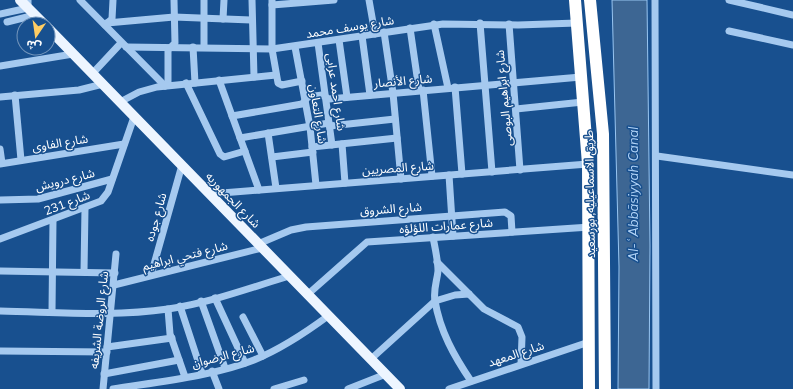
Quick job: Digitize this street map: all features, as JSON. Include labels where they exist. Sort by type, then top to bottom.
[{"type":"highway","name":"طريق الاسماعيليه, بورسعيد","points":[[575,0],[588,164],[589,389]]},
{"type":"highway","name":"طريق الاسماعيليه, بورسعيد","points":[[590,0],[601,107],[605,226],[605,389]]},
{"type":"main road","points":[[20,0],[28,4],[35,15]]},
{"type":"main road","name":"شارع الجمهوريه","points":[[56,36],[400,389]]},
{"type":"street","points":[[81,0],[106,25],[123,45],[167,86]]},
{"type":"street","points":[[106,25],[112,19],[113,0]]},
{"type":"street","points":[[167,86],[168,51],[175,43],[174,0]]},
{"type":"street","points":[[204,0],[204,47]]},
{"type":"street","points":[[223,19],[224,0]]},
{"type":"street","points":[[252,0],[251,20],[254,77]]},
{"type":"street","points":[[302,81],[280,84],[276,75],[272,49],[272,2],[334,0]]},
{"type":"street","points":[[369,0],[375,34]]},
{"type":"street","points":[[655,0],[657,156],[656,389]]},
{"type":"street","points":[[729,0],[793,15]]},
{"type":"street","points":[[0,14],[28,4]]},
{"type":"street","points":[[7,22],[35,15]]},
{"type":"street","points":[[106,25],[174,17],[251,20]]},
{"type":"street","points":[[480,23],[492,172]]},
{"type":"street","name":"شارع يوسف محمد","points":[[123,45],[252,50],[295,47],[434,24],[577,23]]},
{"type":"street","points":[[434,24],[452,87],[462,174]]},
{"type":"street","name":"شارع ابراهيم البوصى","points":[[509,24],[520,170]]},
{"type":"street","points":[[410,28],[421,90],[432,176]]},
{"type":"street","points":[[729,31],[793,45]]},
{"type":"street","points":[[384,32],[393,93],[401,179]]},
{"type":"street","points":[[362,36],[370,95]]},
{"type":"street","points":[[339,40],[348,97]]},
{"type":"street","name":"شارع احمد عرابى","points":[[318,43],[332,145]]},
{"type":"street","points":[[92,74],[123,45]]},
{"type":"street","points":[[193,47],[194,83]]},
{"type":"street","name":"شارع التعاون","points":[[295,47],[310,127],[316,185]]},
{"type":"street","points":[[0,66],[73,54]]},
{"type":"street","points":[[120,102],[139,92],[167,86],[276,75]]},
{"type":"street","name":"شارع الأنصار","points":[[232,116],[302,104],[308,97],[322,95],[329,99],[581,76]]},
{"type":"street","points":[[219,80],[259,190]]},
{"type":"street","points":[[0,97],[79,90],[103,84]]},
{"type":"street","points":[[186,84],[220,154],[224,157],[245,151]]},
{"type":"street","points":[[15,96],[21,160]]},
{"type":"street","points":[[516,109],[583,102]]},
{"type":"street","name":"شارع 231","points":[[0,239],[98,203],[104,198],[134,117]]},
{"type":"street","points":[[240,138],[310,127],[395,119]]},
{"type":"street","points":[[268,133],[276,188]]},
{"type":"street","points":[[272,157],[332,145],[397,138]]},
{"type":"street","name":"شارع الفاوى","points":[[1,164],[124,144]]},
{"type":"street","points":[[342,144],[345,183]]},
{"type":"street","points":[[0,149],[1,164]]},
{"type":"street","points":[[657,156],[793,175]]},
{"type":"street","name":"شارع المصريين","points":[[209,194],[588,164]]},
{"type":"street","name":"شارع جوده","points":[[151,275],[182,165]]},
{"type":"street","points":[[449,175],[453,236]]},
{"type":"street","name":"شارع درويش","points":[[0,200],[38,199],[112,179]]},
{"type":"street","points":[[84,272],[85,208]]},
{"type":"street","name":"شارع الشروق","points":[[260,246],[291,230],[306,226],[507,212],[511,216],[512,232]]},
{"type":"street","points":[[52,312],[53,220]]},
{"type":"street","name":"شارع عمارات اللؤلؤه","points":[[308,295],[367,242],[605,226]]},
{"type":"street","points":[[433,238],[437,262],[437,275],[434,288],[435,301],[444,337],[471,381]]},
{"type":"street","name":"شارع فتحي ابراهيم","points":[[114,285],[260,246]]},
{"type":"street","name":"شارع الروضة الشريفه","points":[[103,389],[116,254]]},
{"type":"street","points":[[437,262],[488,312],[518,327],[522,337],[521,364]]},
{"type":"street","points":[[0,271],[115,273]]},
{"type":"street","points":[[0,311],[111,313],[168,309],[215,298],[289,276]]},
{"type":"street","points":[[371,359],[435,301],[455,295],[469,294]]},
{"type":"street","points":[[215,298],[245,363]]},
{"type":"street","points":[[201,301],[225,368]]},
{"type":"street","points":[[180,306],[202,373]]},
{"type":"street","points":[[168,309],[169,327],[185,377]]},
{"type":"street","name":"شارع الرضوان","points":[[113,389],[185,377],[245,363],[263,356],[297,338],[328,316]]},
{"type":"street","points":[[243,317],[263,356]]},
{"type":"street","points":[[0,351],[107,350],[172,338]]},
{"type":"street","name":"شارع المعهد","points":[[450,389],[589,342]]},
{"type":"street","points":[[104,374],[179,360]]},
{"type":"street","points":[[212,371],[219,389]]},
{"type":"street","points":[[348,389],[386,374]]},
{"type":"street","points":[[274,389],[304,380]]},
{"type":"water","name":"Al-ʿAbbāsiyyah Canal","points":[[612,0],[647,0],[650,246],[649,389],[618,389],[619,267]]}]
